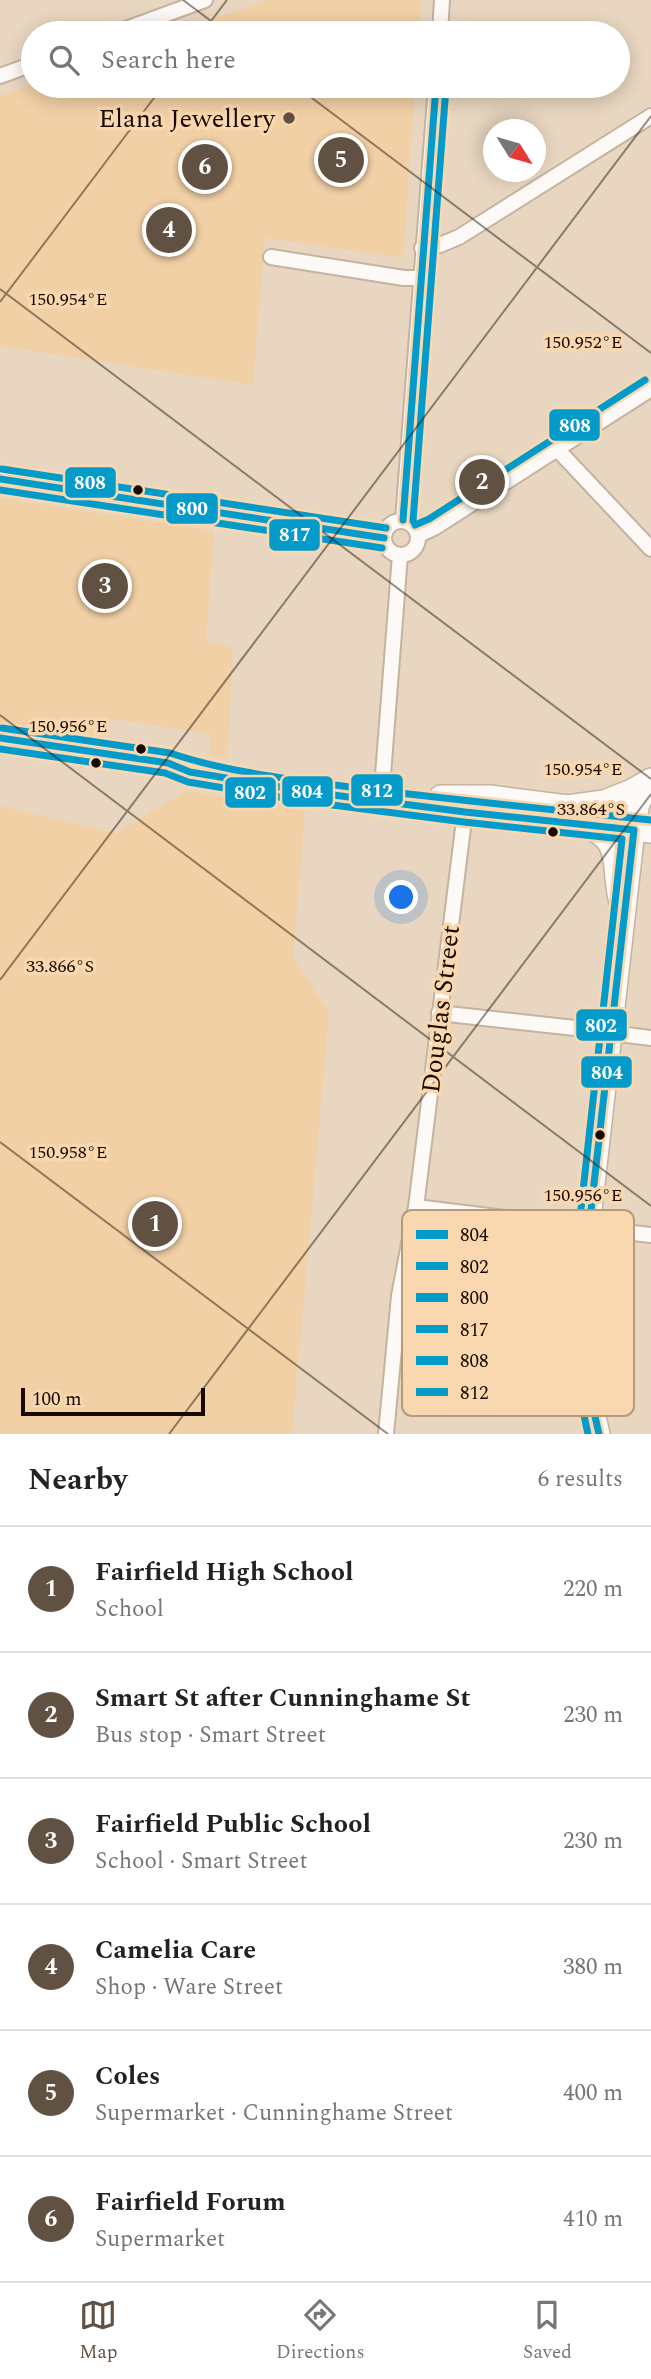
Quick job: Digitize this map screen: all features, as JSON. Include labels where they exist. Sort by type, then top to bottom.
[{"type":"main road","points":[[0,738],[168,763],[190,772],[381,801],[643,831]]},
{"type":"main road","points":[[0,751],[165,775],[190,772]]},
{"type":"main road","points":[[422,805],[443,796],[490,797],[567,807],[604,802],[651,782]]},
{"type":"main road","points":[[591,1210],[624,917],[643,831],[639,803],[651,782]]},
{"type":"main road","points":[[582,826],[605,836],[611,845],[615,864],[614,882],[624,917]]},
{"type":"main road","points":[[595,1416],[599,1434]]},
{"type":"street","points":[[148,21],[205,0]]},
{"type":"street","points":[[441,21],[442,0]]},
{"type":"street","points":[[0,76],[21,68]]},
{"type":"street","points":[[403,520],[435,98]]},
{"type":"street","points":[[422,248],[445,244],[459,237],[651,116]]},
{"type":"street","points":[[271,257],[404,278],[420,278]]},
{"type":"street","points":[[419,535],[413,525],[403,520],[392,523],[384,538],[391,551],[400,555],[414,549],[419,535],[435,528],[651,389]]},
{"type":"street","points":[[557,449],[651,549]]},
{"type":"street","points":[[0,479],[384,538]]},
{"type":"street","points":[[381,801],[400,555]]},
{"type":"street","name":"Douglas Street","points":[[415,1210],[465,812]]},
{"type":"street","points":[[439,1013],[584,1029]]},
{"type":"street","points":[[611,1033],[651,1038]]},
{"type":"street","points":[[416,1207],[440,1210]]},
{"type":"street","name":"Douglas Street","points":[[386,1434],[402,1280]]},
{"type":"shaded area","points":[[267,0],[421,0],[420,21],[208,21]]},
{"type":"shaded area","points":[[21,88],[21,98],[414,98],[403,258],[265,238],[253,385],[0,346],[0,96]]},
{"type":"shaded area","points":[[0,498],[214,531],[206,641],[233,647],[227,758],[209,755],[211,734],[111,719],[107,735],[92,738],[0,723]]},
{"type":"shaded area","points":[[186,791],[305,811],[293,957],[329,1013],[292,1434],[0,1434],[0,806],[116,833]]},
{"type":"transit line","name":"800","points":[[403,520],[435,98]]},
{"type":"transit line","name":"817","points":[[413,521],[445,98]]},
{"type":"transit line","name":"808","points":[[415,525],[429,519],[645,380]]},
{"type":"transit line","name":"808","points":[[2,469],[386,528]]},
{"type":"transit line","name":"800","points":[[0,479],[384,538]]},
{"type":"transit line","name":"817","points":[[0,490],[382,548]]},
{"type":"transit line","name":"812","points":[[2,728],[170,753],[216,766],[287,779],[651,820]]},
{"type":"transit line","name":"804","points":[[0,738],[168,763],[190,772],[310,792],[634,830],[591,1210]]},
{"type":"transit line","name":"802","points":[[0,749],[165,773],[188,782],[309,802],[622,839],[581,1210]]},
{"type":"transit line","name":"802","points":[[584,1416],[588,1434]]},
{"type":"transit line","name":"804","points":[[595,1416],[599,1434]]},
{"type":"place","name":"Elana Jewellery","points":[[289,118]]},
{"type":"place","name":"Coles","points":[[341,160]]},
{"type":"place","name":"Fairfield Forum","points":[[205,167]]},
{"type":"place","name":"Camelia Care","points":[[169,230]]},
{"type":"place","name":"Smart St after Cunninghame St","points":[[482,482]]},
{"type":"place","name":"Fairfield Public School","points":[[105,586]]},
{"type":"place","name":"Fairfield High School","points":[[155,1224]]}]
